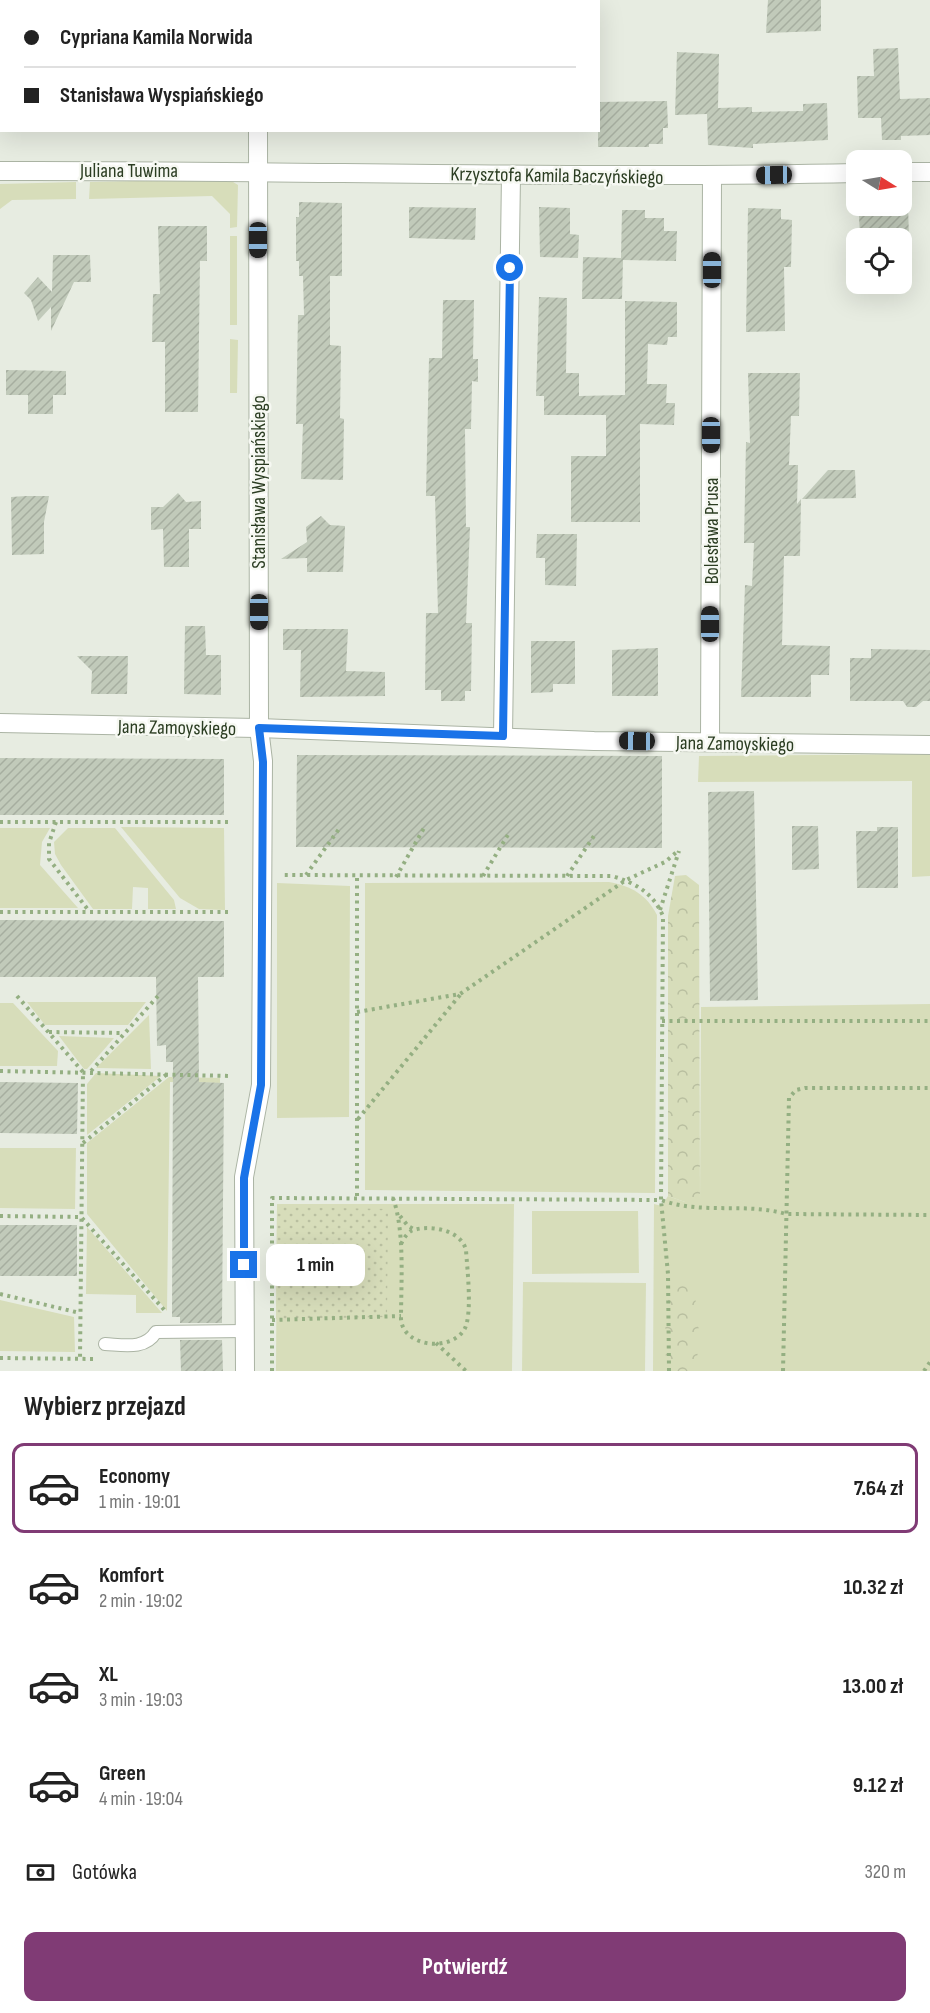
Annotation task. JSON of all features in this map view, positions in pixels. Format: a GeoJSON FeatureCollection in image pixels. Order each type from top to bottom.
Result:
{"type":"FeatureCollection","features":[{"type":"Feature","properties":{"kind":"street","name":"Stanisława Wyspiańskiego"},"geometry":{"type":"LineString","coordinates":[[244,1371],[244,1178],[261,1085],[263,762],[259,728],[258,132]]}},
{"type":"Feature","properties":{"kind":"street","name":"Juliana Tuwima"},"geometry":{"type":"LineString","coordinates":[[0,171],[258,170]]}},
{"type":"Feature","properties":{"kind":"street","name":"Krzysztofa Kamila Baczyńskiego"},"geometry":{"type":"LineString","coordinates":[[258,170],[511,175],[712,176],[846,173]]}},
{"type":"Feature","properties":{"kind":"street"},"geometry":{"type":"LineString","coordinates":[[912,172],[930,172]]}},
{"type":"Feature","properties":{"kind":"street"},"geometry":{"type":"LineString","coordinates":[[503,736],[511,175]]}},
{"type":"Feature","properties":{"kind":"street","name":"Bolesława Prusa"},"geometry":{"type":"LineString","coordinates":[[710,742],[712,176]]}},
{"type":"Feature","properties":{"kind":"street","name":"Jana Zamoyskiego"},"geometry":{"type":"LineString","coordinates":[[0,723],[259,728],[594,741],[930,745]]}},
{"type":"Feature","properties":{"kind":"lane"},"geometry":{"type":"LineString","coordinates":[[105,1344],[140,1345],[151,1341],[156,1332],[245,1331]]}},
{"type":"Feature","properties":{"kind":"path"},"geometry":{"type":"LineString","coordinates":[[0,822],[230,822]]}},
{"type":"Feature","properties":{"kind":"path"},"geometry":{"type":"LineString","coordinates":[[56,822],[49,843],[50,859],[89,912]]}},
{"type":"Feature","properties":{"kind":"path"},"geometry":{"type":"LineString","coordinates":[[396,877],[424,828]]}},
{"type":"Feature","properties":{"kind":"path"},"geometry":{"type":"LineString","coordinates":[[306,876],[339,829]]}},
{"type":"Feature","properties":{"kind":"path"},"geometry":{"type":"LineString","coordinates":[[482,877],[509,832]]}},
{"type":"Feature","properties":{"kind":"path"},"geometry":{"type":"LineString","coordinates":[[566,876],[594,836]]}},
{"type":"Feature","properties":{"kind":"path"},"geometry":{"type":"LineString","coordinates":[[357,1120],[460,994],[626,880],[664,862],[679,850],[660,910]]}},
{"type":"Feature","properties":{"kind":"path"},"geometry":{"type":"LineString","coordinates":[[273,875],[357,878],[612,876],[626,880],[648,893],[663,916],[661,1200],[668,1274],[669,1371]]}},
{"type":"Feature","properties":{"kind":"path"},"geometry":{"type":"LineString","coordinates":[[357,878],[357,1198]]}},
{"type":"Feature","properties":{"kind":"path"},"geometry":{"type":"LineString","coordinates":[[0,912],[230,912]]}},
{"type":"Feature","properties":{"kind":"path"},"geometry":{"type":"LineString","coordinates":[[357,1012],[460,994]]}},
{"type":"Feature","properties":{"kind":"path"},"geometry":{"type":"LineString","coordinates":[[0,1358],[80,1359],[83,1072],[17,996]]}},
{"type":"Feature","properties":{"kind":"path"},"geometry":{"type":"LineString","coordinates":[[90,1072],[158,996]]}},
{"type":"Feature","properties":{"kind":"path"},"geometry":{"type":"LineString","coordinates":[[662,1021],[930,1021]]}},
{"type":"Feature","properties":{"kind":"path"},"geometry":{"type":"LineString","coordinates":[[49,1032],[125,1033]]}},
{"type":"Feature","properties":{"kind":"path"},"geometry":{"type":"LineString","coordinates":[[0,1071],[231,1076]]}},
{"type":"Feature","properties":{"kind":"path"},"geometry":{"type":"LineString","coordinates":[[82,1144],[168,1074]]}},
{"type":"Feature","properties":{"kind":"path"},"geometry":{"type":"LineString","coordinates":[[783,1371],[788,1102],[796,1090],[806,1088],[930,1088]]}},
{"type":"Feature","properties":{"kind":"path"},"geometry":{"type":"LineString","coordinates":[[272,1371],[272,1198],[661,1200],[682,1208],[768,1208],[786,1214],[930,1215]]}},
{"type":"Feature","properties":{"kind":"path"},"geometry":{"type":"LineString","coordinates":[[393,1198],[404,1223],[415,1230]]}},
{"type":"Feature","properties":{"kind":"path"},"geometry":{"type":"LineString","coordinates":[[397,1210],[401,1323],[409,1335],[423,1342],[435,1343],[453,1339],[466,1325],[466,1250],[464,1242],[453,1232],[415,1230],[410,1232],[400,1247]]}},
{"type":"Feature","properties":{"kind":"path"},"geometry":{"type":"LineString","coordinates":[[0,1216],[81,1217],[171,1318]]}},
{"type":"Feature","properties":{"kind":"path"},"geometry":{"type":"LineString","coordinates":[[0,1294],[80,1313]]}},
{"type":"Feature","properties":{"kind":"path"},"geometry":{"type":"LineString","coordinates":[[272,1320],[401,1316]]}},
{"type":"Feature","properties":{"kind":"path"},"geometry":{"type":"LineString","coordinates":[[435,1343],[466,1371]]}},
{"type":"Feature","properties":{"kind":"path"},"geometry":{"type":"LineString","coordinates":[[924,1371],[930,1362]]}},
{"type":"Feature","properties":{"kind":"green space"},"geometry":{"type":"Polygon","coordinates":[[[228,179],[238,185],[237,227],[230,228],[230,214],[212,196],[89,199],[90,182],[228,179]]]}},
{"type":"Feature","properties":{"kind":"green space"},"geometry":{"type":"Polygon","coordinates":[[[76,182],[76,199],[12,200],[0,209],[0,184],[76,182]]]}},
{"type":"Feature","properties":{"kind":"green space"},"geometry":{"type":"Polygon","coordinates":[[[230,236],[237,236],[237,325],[230,325],[230,236]]]}},
{"type":"Feature","properties":{"kind":"green space"},"geometry":{"type":"Polygon","coordinates":[[[230,339],[238,340],[237,393],[230,393],[230,339]]]}},
{"type":"Feature","properties":{"kind":"green space"},"geometry":{"type":"Polygon","coordinates":[[[930,754],[930,876],[912,877],[912,781],[698,782],[699,756],[930,754]]]}},
{"type":"Feature","properties":{"kind":"green space"},"geometry":{"type":"Polygon","coordinates":[[[121,827],[224,828],[225,910],[199,909],[180,898],[121,827]]]}},
{"type":"Feature","properties":{"kind":"green space"},"geometry":{"type":"Polygon","coordinates":[[[0,828],[50,828],[42,842],[40,865],[78,908],[0,908],[0,828]]]}},
{"type":"Feature","properties":{"kind":"green space"},"geometry":{"type":"Polygon","coordinates":[[[68,828],[115,828],[174,900],[176,909],[148,909],[148,888],[133,887],[132,909],[93,909],[55,854],[54,842],[68,828]]]}},
{"type":"Feature","properties":{"kind":"green space"},"geometry":{"type":"Polygon","coordinates":[[[686,875],[699,885],[700,1203],[685,1202],[668,1196],[668,916],[675,876],[686,875]]]}},
{"type":"Feature","properties":{"kind":"green space"},"geometry":{"type":"Polygon","coordinates":[[[609,882],[624,886],[643,896],[657,915],[655,1193],[365,1190],[365,883],[609,882]]]}},
{"type":"Feature","properties":{"kind":"green space"},"geometry":{"type":"Polygon","coordinates":[[[277,883],[350,886],[349,1117],[277,1118],[277,883]]]}},
{"type":"Feature","properties":{"kind":"green space"},"geometry":{"type":"Polygon","coordinates":[[[27,1002],[146,1002],[128,1025],[45,1025],[27,1002]]]}},
{"type":"Feature","properties":{"kind":"green space"},"geometry":{"type":"Polygon","coordinates":[[[0,1003],[13,1003],[58,1051],[57,1066],[0,1066],[0,1003]]]}},
{"type":"Feature","properties":{"kind":"green space"},"geometry":{"type":"Polygon","coordinates":[[[930,1004],[930,1371],[653,1371],[654,1204],[662,1206],[668,1196],[685,1202],[700,1202],[701,1007],[930,1004]]]}},
{"type":"Feature","properties":{"kind":"green space"},"geometry":{"type":"Polygon","coordinates":[[[149,1015],[151,1069],[96,1068],[149,1015]]]}},
{"type":"Feature","properties":{"kind":"green space"},"geometry":{"type":"Polygon","coordinates":[[[59,1036],[114,1038],[87,1069],[84,1069],[59,1036]]]}},
{"type":"Feature","properties":{"kind":"green space"},"geometry":{"type":"Polygon","coordinates":[[[96,1073],[161,1076],[87,1135],[87,1084],[96,1073]]]}},
{"type":"Feature","properties":{"kind":"green space"},"geometry":{"type":"Polygon","coordinates":[[[169,1077],[220,1078],[220,1083],[170,1082],[167,1311],[87,1214],[87,1143],[169,1077]]]}},
{"type":"Feature","properties":{"kind":"green space"},"geometry":{"type":"Polygon","coordinates":[[[0,1148],[76,1148],[75,1209],[0,1208],[0,1148]]]}},
{"type":"Feature","properties":{"kind":"green space"},"geometry":{"type":"Polygon","coordinates":[[[277,1204],[514,1204],[512,1371],[276,1371],[277,1204]]]}},
{"type":"Feature","properties":{"kind":"green space"},"geometry":{"type":"Polygon","coordinates":[[[277,1207],[388,1209],[387,1317],[276,1319],[277,1207]]]}},
{"type":"Feature","properties":{"kind":"green space"},"geometry":{"type":"Polygon","coordinates":[[[532,1211],[638,1211],[639,1273],[532,1274],[532,1211]]]}},
{"type":"Feature","properties":{"kind":"green space"},"geometry":{"type":"Polygon","coordinates":[[[87,1227],[162,1313],[136,1313],[136,1295],[86,1294],[87,1227]]]}},
{"type":"Feature","properties":{"kind":"green space"},"geometry":{"type":"Polygon","coordinates":[[[685,1280],[691,1289],[698,1311],[697,1371],[666,1371],[665,1309],[673,1287],[685,1280]]]}},
{"type":"Feature","properties":{"kind":"green space"},"geometry":{"type":"Polygon","coordinates":[[[523,1282],[646,1283],[645,1371],[522,1371],[523,1282]]]}},
{"type":"Feature","properties":{"kind":"green space"},"geometry":{"type":"Polygon","coordinates":[[[0,1300],[74,1317],[75,1352],[0,1351],[0,1300]]]}},
{"type":"Feature","properties":{"kind":"building"},"geometry":{"type":"Polygon","coordinates":[[[768,0],[821,0],[821,31],[766,33],[768,0]]]}},
{"type":"Feature","properties":{"kind":"building"},"geometry":{"type":"Polygon","coordinates":[[[898,48],[900,99],[930,98],[930,135],[901,136],[901,140],[882,140],[881,118],[858,118],[857,76],[874,76],[873,49],[898,48]]]}},
{"type":"Feature","properties":{"kind":"building"},"geometry":{"type":"Polygon","coordinates":[[[677,52],[719,54],[718,108],[752,107],[752,112],[803,111],[803,104],[827,103],[828,140],[753,144],[753,148],[708,145],[707,114],[675,115],[677,52]]]}},
{"type":"Feature","properties":{"kind":"building"},"geometry":{"type":"Polygon","coordinates":[[[667,101],[668,128],[663,128],[663,144],[649,144],[649,147],[598,147],[600,102],[667,101]]]}},
{"type":"Feature","properties":{"kind":"building"},"geometry":{"type":"Polygon","coordinates":[[[299,202],[342,203],[342,276],[330,276],[330,345],[341,346],[340,418],[344,419],[343,480],[301,479],[303,424],[296,424],[298,315],[304,315],[303,276],[299,276],[299,261],[296,261],[296,217],[299,217],[299,202]]]}},
{"type":"Feature","properties":{"kind":"building"},"geometry":{"type":"Polygon","coordinates":[[[409,207],[476,208],[475,240],[409,238],[409,207]]]}},
{"type":"Feature","properties":{"kind":"building"},"geometry":{"type":"Polygon","coordinates":[[[539,207],[570,208],[570,234],[579,235],[578,258],[540,257],[539,207]]]}},
{"type":"Feature","properties":{"kind":"building"},"geometry":{"type":"Polygon","coordinates":[[[748,208],[781,209],[781,219],[792,220],[791,267],[784,267],[785,331],[746,332],[748,208]]]}},
{"type":"Feature","properties":{"kind":"building"},"geometry":{"type":"Polygon","coordinates":[[[622,210],[645,210],[645,218],[664,218],[664,231],[677,231],[676,261],[623,260],[622,299],[582,299],[583,257],[621,258],[622,210]]]}},
{"type":"Feature","properties":{"kind":"building"},"geometry":{"type":"Polygon","coordinates":[[[859,216],[908,216],[909,228],[860,228],[859,216]]]}},
{"type":"Feature","properties":{"kind":"building"},"geometry":{"type":"Polygon","coordinates":[[[158,226],[207,226],[207,261],[200,261],[198,412],[165,412],[165,342],[152,342],[153,294],[160,294],[158,226]]]}},
{"type":"Feature","properties":{"kind":"building"},"geometry":{"type":"Polygon","coordinates":[[[53,255],[90,255],[91,282],[74,282],[51,331],[51,307],[38,321],[31,300],[24,293],[38,277],[52,292],[53,255]]]}},
{"type":"Feature","properties":{"kind":"building"},"geometry":{"type":"Polygon","coordinates":[[[539,297],[567,298],[566,373],[579,373],[579,396],[625,395],[625,301],[677,302],[677,337],[668,337],[667,345],[648,344],[647,384],[667,384],[666,403],[675,403],[674,425],[640,424],[640,522],[571,522],[571,456],[606,456],[606,415],[544,415],[544,396],[536,396],[539,297]]]}},
{"type":"Feature","properties":{"kind":"building"},"geometry":{"type":"Polygon","coordinates":[[[443,300],[474,300],[473,359],[478,359],[478,382],[472,381],[471,429],[465,429],[466,527],[470,527],[466,623],[472,623],[471,691],[465,691],[465,701],[441,701],[441,690],[425,690],[426,613],[438,613],[435,496],[426,496],[429,358],[442,358],[443,300]]]}},
{"type":"Feature","properties":{"kind":"building"},"geometry":{"type":"Polygon","coordinates":[[[6,370],[66,371],[66,395],[53,395],[53,414],[28,414],[28,395],[6,395],[6,370]]]}},
{"type":"Feature","properties":{"kind":"building"},"geometry":{"type":"Polygon","coordinates":[[[748,373],[800,373],[799,416],[791,416],[789,465],[798,465],[797,504],[801,499],[800,556],[784,556],[782,645],[830,646],[829,675],[811,675],[811,697],[741,697],[745,585],[752,586],[754,543],[744,543],[746,442],[750,443],[748,373]]]}},
{"type":"Feature","properties":{"kind":"building"},"geometry":{"type":"Polygon","coordinates":[[[828,470],[855,470],[856,498],[802,499],[828,470]]]}},
{"type":"Feature","properties":{"kind":"building"},"geometry":{"type":"Polygon","coordinates":[[[178,493],[186,502],[201,501],[201,529],[189,529],[189,567],[164,567],[163,529],[151,530],[151,507],[163,507],[178,493]]]}},
{"type":"Feature","properties":{"kind":"building"},"geometry":{"type":"Polygon","coordinates":[[[49,496],[44,522],[44,554],[12,555],[11,497],[49,496]]]}},
{"type":"Feature","properties":{"kind":"building"},"geometry":{"type":"Polygon","coordinates":[[[321,516],[330,525],[345,526],[343,572],[307,572],[307,558],[281,559],[307,542],[306,527],[321,516]]]}},
{"type":"Feature","properties":{"kind":"building"},"geometry":{"type":"Polygon","coordinates":[[[537,534],[577,534],[576,586],[545,585],[545,558],[536,558],[537,534]]]}},
{"type":"Feature","properties":{"kind":"building"},"geometry":{"type":"Polygon","coordinates":[[[185,626],[205,626],[206,655],[221,655],[221,695],[184,694],[185,626]]]}},
{"type":"Feature","properties":{"kind":"building"},"geometry":{"type":"Polygon","coordinates":[[[283,629],[348,629],[346,671],[385,672],[385,696],[300,697],[301,650],[283,650],[283,629]]]}},
{"type":"Feature","properties":{"kind":"building"},"geometry":{"type":"Polygon","coordinates":[[[531,641],[575,641],[575,684],[553,684],[553,692],[531,693],[531,641]]]}},
{"type":"Feature","properties":{"kind":"building"},"geometry":{"type":"Polygon","coordinates":[[[658,648],[658,696],[612,696],[612,650],[658,648]]]}},
{"type":"Feature","properties":{"kind":"building"},"geometry":{"type":"Polygon","coordinates":[[[871,649],[930,650],[930,701],[923,701],[916,707],[907,707],[903,701],[850,701],[850,658],[871,658],[871,649]]]}},
{"type":"Feature","properties":{"kind":"building"},"geometry":{"type":"Polygon","coordinates":[[[77,656],[128,656],[127,694],[91,694],[92,671],[77,656]]]}},
{"type":"Feature","properties":{"kind":"building"},"geometry":{"type":"Polygon","coordinates":[[[297,755],[662,756],[662,848],[296,847],[297,755]]]}},
{"type":"Feature","properties":{"kind":"building"},"geometry":{"type":"Polygon","coordinates":[[[0,758],[224,759],[224,815],[0,815],[0,758]]]}},
{"type":"Feature","properties":{"kind":"building"},"geometry":{"type":"Polygon","coordinates":[[[754,791],[758,1000],[710,1001],[708,792],[754,791]]]}},
{"type":"Feature","properties":{"kind":"building"},"geometry":{"type":"Polygon","coordinates":[[[792,826],[818,826],[819,869],[792,870],[792,826]]]}},
{"type":"Feature","properties":{"kind":"building"},"geometry":{"type":"Polygon","coordinates":[[[877,827],[898,827],[898,888],[857,888],[856,831],[877,831],[877,827]]]}},
{"type":"Feature","properties":{"kind":"building"},"geometry":{"type":"Polygon","coordinates":[[[0,920],[224,921],[224,977],[198,977],[199,1082],[224,1083],[222,1323],[180,1323],[180,1317],[172,1317],[173,1062],[166,1062],[166,1045],[157,1046],[156,977],[0,977],[0,920]]]}},
{"type":"Feature","properties":{"kind":"building"},"geometry":{"type":"Polygon","coordinates":[[[0,1082],[78,1083],[77,1134],[0,1133],[0,1082]]]}},
{"type":"Feature","properties":{"kind":"building"},"geometry":{"type":"Polygon","coordinates":[[[0,1225],[77,1225],[77,1276],[0,1276],[0,1225]]]}},
{"type":"Feature","properties":{"kind":"building"},"geometry":{"type":"Polygon","coordinates":[[[180,1340],[222,1340],[223,1371],[181,1371],[180,1340]]]}},
{"type":"Feature","properties":{"kind":"route"},"geometry":{"type":"LineString","coordinates":[[244,1265],[244,1178],[261,1085],[263,762],[259,728],[503,736],[510,268]]}}]}
